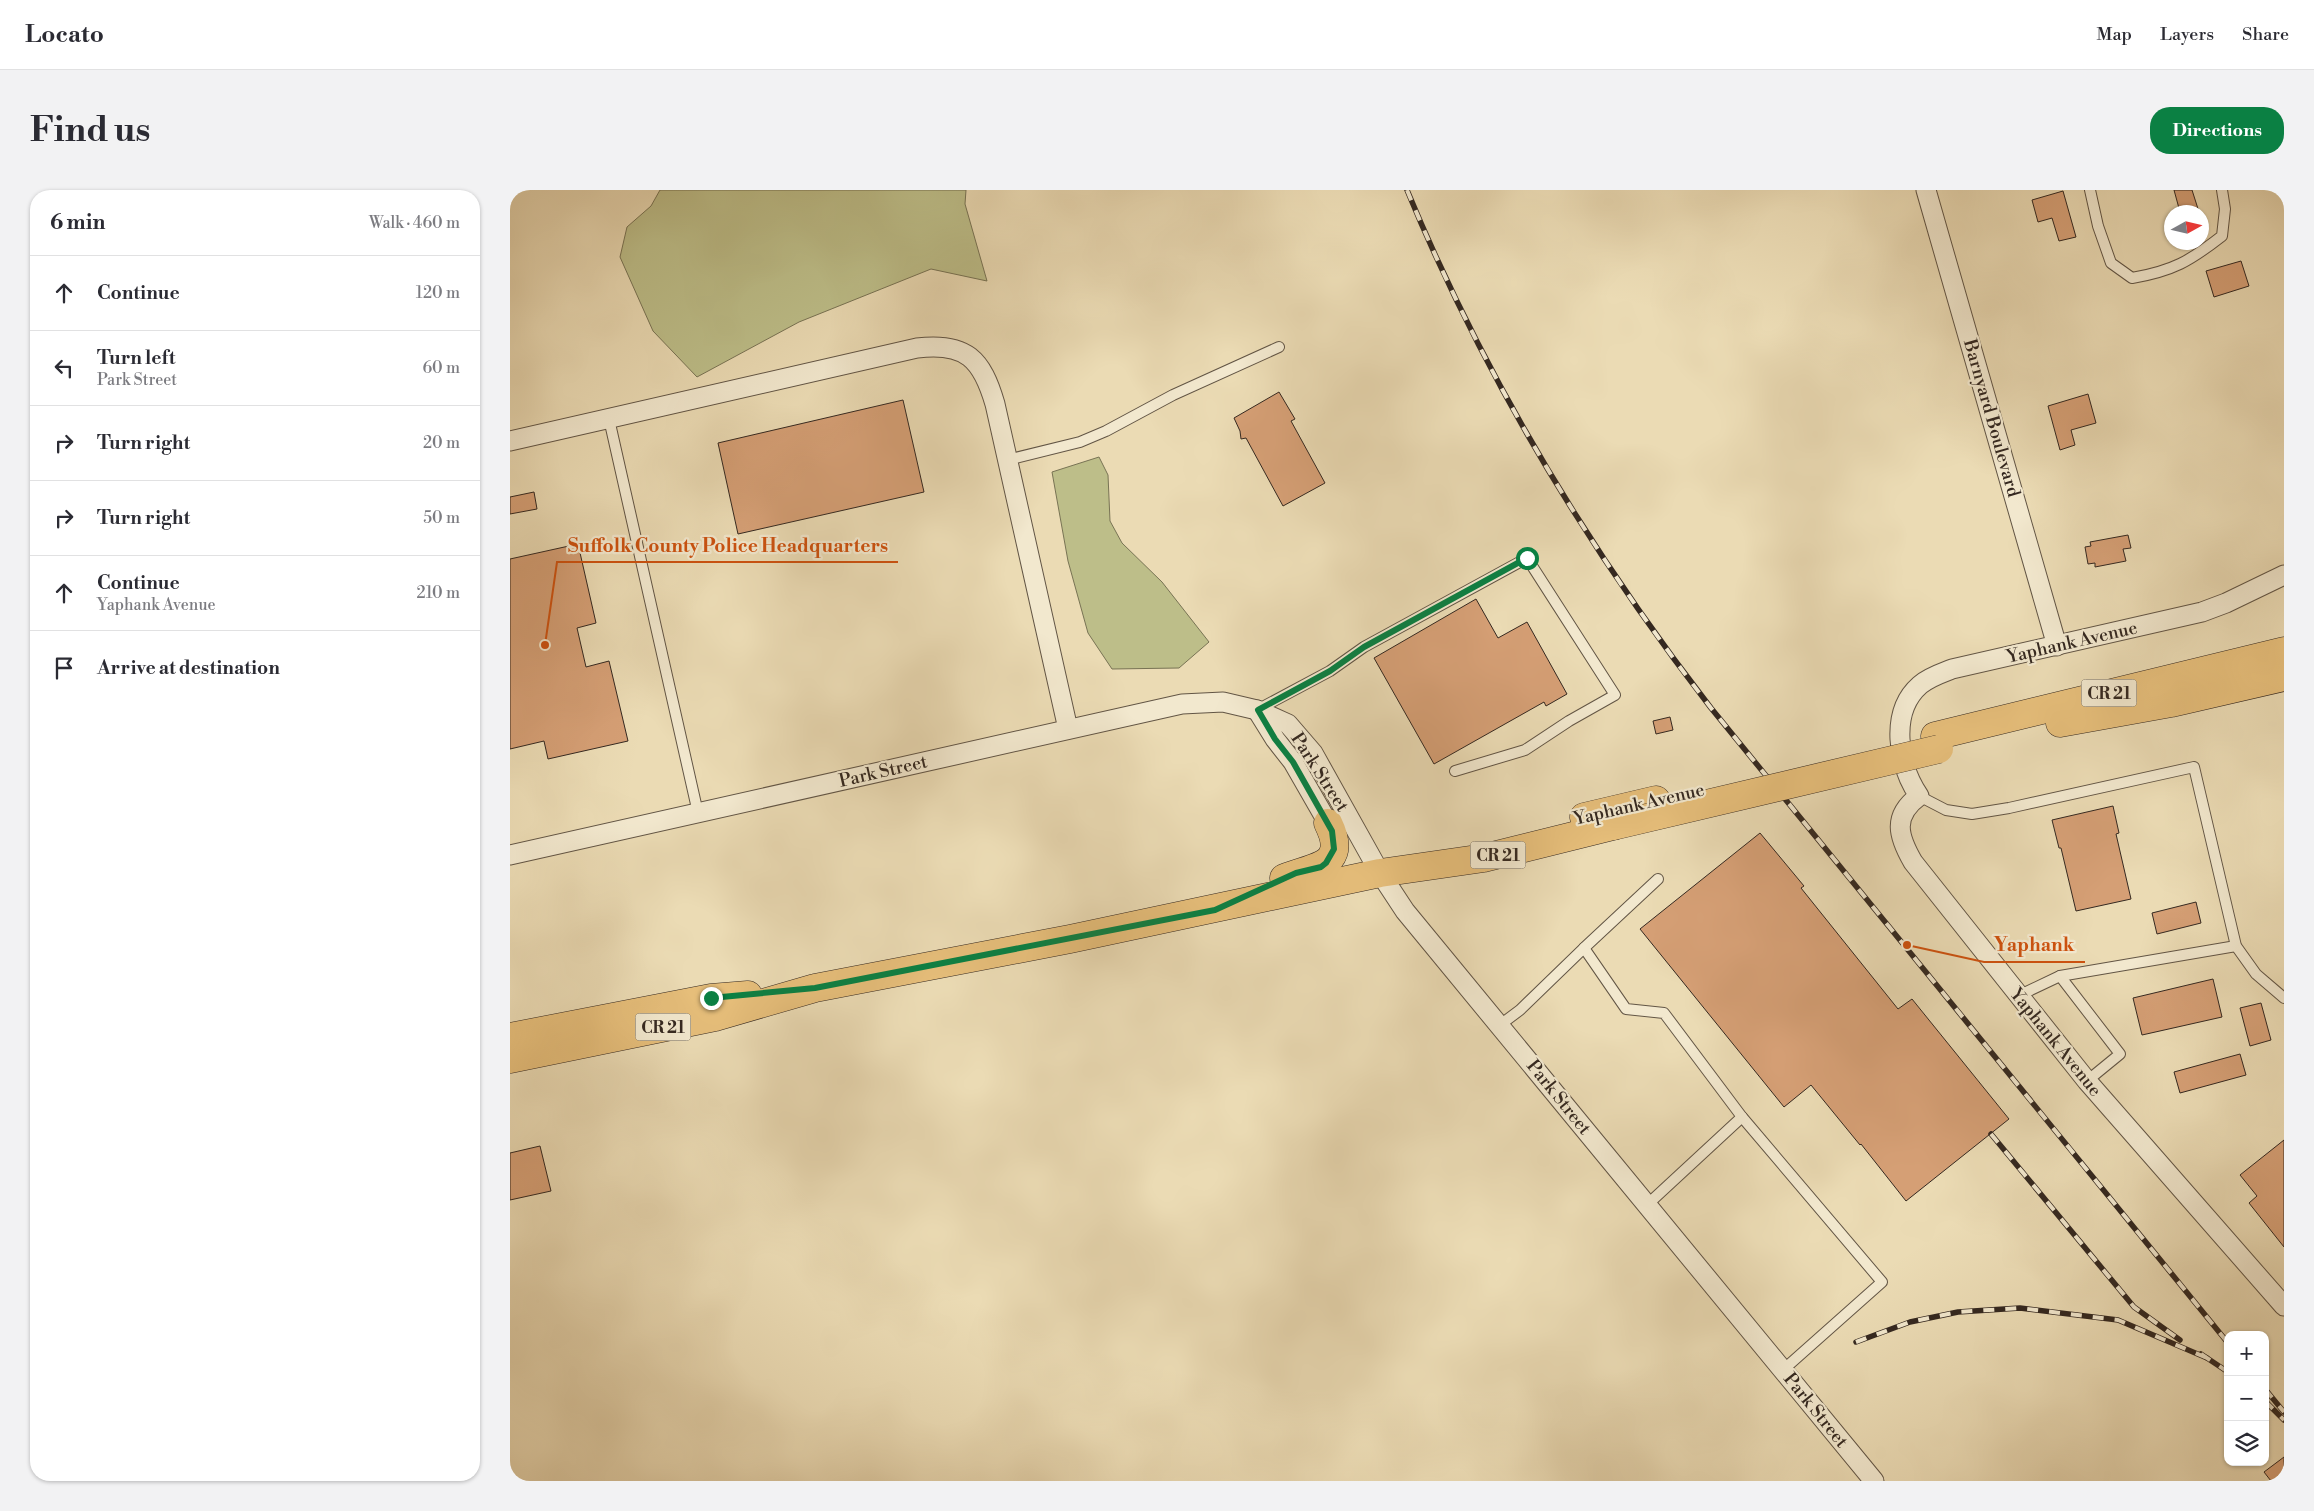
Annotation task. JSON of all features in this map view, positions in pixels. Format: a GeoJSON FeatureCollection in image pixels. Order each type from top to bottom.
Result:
{"type":"FeatureCollection","features":[{"type":"Feature","properties":{"kind":"main road","name":"Yaphank Avenue"},"geometry":{"type":"LineString","coordinates":[[510,1059],[715,1017],[815,988],[1215,910],[1380,873],[1484,858],[1611,819],[1937,743],[2284,651]]}},
{"type":"Feature","properties":{"kind":"main road","name":"Yaphank Avenue"},"geometry":{"type":"LineString","coordinates":[[1937,743],[2171,703],[2284,677]]}},
{"type":"Feature","properties":{"kind":"main road"},"geometry":{"type":"LineString","coordinates":[[1215,910],[1296,873],[1321,867],[1326,863],[1334,849],[1332,831],[1328,823]]}},
{"type":"Feature","properties":{"kind":"main road","name":"Yaphank Avenue"},"geometry":{"type":"LineString","coordinates":[[510,1036],[711,998],[815,988]]}},
{"type":"Feature","properties":{"kind":"street","name":"Barnyard Boulevard"},"geometry":{"type":"LineString","coordinates":[[1926,190],[2057,646]]}},
{"type":"Feature","properties":{"kind":"street"},"geometry":{"type":"LineString","coordinates":[[510,441],[916,348],[942,346],[964,352],[980,366],[990,389],[1008,460],[1068,729]]}},
{"type":"Feature","properties":{"kind":"street","name":"Yaphank Avenue"},"geometry":{"type":"LineString","coordinates":[[2284,575],[2226,603],[2202,612],[1952,669],[1921,684],[1911,695],[1903,709],[1900,736],[1908,777],[1920,796],[1903,810],[1900,820],[1902,837],[1908,852],[2018,996],[2086,1081],[2284,1306]]}},
{"type":"Feature","properties":{"kind":"street","name":"Park Street"},"geometry":{"type":"LineString","coordinates":[[510,855],[1068,729],[1196,702],[1223,702],[1258,710],[1288,724],[1302,737],[1324,771],[1380,873],[1405,910],[1874,1481]]}},
{"type":"Feature","properties":{"kind":"street","name":"Park Street"},"geometry":{"type":"LineString","coordinates":[[1258,710],[1275,739],[1293,762],[1328,823]]}},
{"type":"Feature","properties":{"kind":"lane"},"geometry":{"type":"LineString","coordinates":[[2090,190],[2098,226],[2111,263],[2132,278],[2162,273],[2197,256],[2222,236],[2225,208],[2222,190]]}},
{"type":"Feature","properties":{"kind":"lane"},"geometry":{"type":"LineString","coordinates":[[1008,460],[1080,442],[1106,432],[1173,395],[1279,347]]}},
{"type":"Feature","properties":{"kind":"lane"},"geometry":{"type":"LineString","coordinates":[[609,419],[698,813]]}},
{"type":"Feature","properties":{"kind":"lane"},"geometry":{"type":"LineString","coordinates":[[1258,710],[1330,671],[1364,647],[1527,558],[1615,695],[1569,721],[1526,750],[1456,771]]}},
{"type":"Feature","properties":{"kind":"lane"},"geometry":{"type":"LineString","coordinates":[[1920,796],[1946,810],[1959,813],[1980,813],[2194,767],[2236,946],[2256,974],[2284,998]]}},
{"type":"Feature","properties":{"kind":"lane"},"geometry":{"type":"LineString","coordinates":[[1500,1025],[1520,1010],[1658,879]]}},
{"type":"Feature","properties":{"kind":"lane"},"geometry":{"type":"LineString","coordinates":[[2018,996],[2060,976],[2236,946]]}},
{"type":"Feature","properties":{"kind":"lane"},"geometry":{"type":"LineString","coordinates":[[1584,948],[1626,1009],[1664,1013],[1742,1117],[1882,1282],[1783,1370]]}},
{"type":"Feature","properties":{"kind":"lane"},"geometry":{"type":"LineString","coordinates":[[2060,976],[2120,1054],[2086,1081]]}},
{"type":"Feature","properties":{"kind":"lane"},"geometry":{"type":"LineString","coordinates":[[1648,1204],[1742,1117]]}},
{"type":"Feature","properties":{"kind":"green space"},"geometry":{"type":"Polygon","coordinates":[[[660,190],[966,190],[965,204],[987,281],[931,269],[799,322],[697,377],[653,331],[620,257],[627,227],[651,206],[660,190]]]}},
{"type":"Feature","properties":{"kind":"green space"},"geometry":{"type":"Polygon","coordinates":[[[1099,457],[1108,475],[1110,521],[1122,543],[1162,582],[1209,642],[1179,668],[1112,669],[1088,633],[1068,561],[1052,472],[1099,457]]]}},
{"type":"Feature","properties":{"kind":"building"},"geometry":{"type":"Polygon","coordinates":[[[2174,190],[2192,190],[2197,205],[2178,205],[2174,190]]]}},
{"type":"Feature","properties":{"kind":"building"},"geometry":{"type":"Polygon","coordinates":[[[2063,191],[2076,237],[2059,241],[2052,218],[2038,222],[2032,200],[2063,191]]]}},
{"type":"Feature","properties":{"kind":"building"},"geometry":{"type":"Polygon","coordinates":[[[2241,261],[2249,286],[2214,297],[2206,271],[2241,261]]]}},
{"type":"Feature","properties":{"kind":"building"},"geometry":{"type":"Polygon","coordinates":[[[1279,392],[1295,419],[1291,421],[1325,483],[1283,506],[1246,438],[1241,439],[1240,431],[1234,418],[1279,392]]]}},
{"type":"Feature","properties":{"kind":"building"},"geometry":{"type":"Polygon","coordinates":[[[2088,394],[2096,423],[2071,430],[2075,445],[2060,450],[2048,406],[2088,394]]]}},
{"type":"Feature","properties":{"kind":"building"},"geometry":{"type":"Polygon","coordinates":[[[903,400],[924,492],[738,534],[718,443],[903,400]]]}},
{"type":"Feature","properties":{"kind":"building"},"geometry":{"type":"Polygon","coordinates":[[[534,492],[537,509],[510,514],[510,497],[534,492]]]}},
{"type":"Feature","properties":{"kind":"building"},"geometry":{"type":"Polygon","coordinates":[[[2128,535],[2131,548],[2123,549],[2126,561],[2095,567],[2095,563],[2088,564],[2085,547],[2091,546],[2090,542],[2128,535]]]}},
{"type":"Feature","properties":{"kind":"building"},"geometry":{"type":"Polygon","coordinates":[[[578,544],[596,623],[577,628],[586,667],[609,661],[628,741],[548,759],[544,741],[510,749],[510,559],[578,544]]]}},
{"type":"Feature","properties":{"kind":"building"},"geometry":{"type":"Polygon","coordinates":[[[1476,599],[1498,638],[1527,622],[1567,694],[1546,706],[1544,702],[1434,764],[1374,658],[1476,599]]]}},
{"type":"Feature","properties":{"kind":"building"},"geometry":{"type":"Polygon","coordinates":[[[1670,717],[1673,730],[1656,734],[1653,721],[1670,717]]]}},
{"type":"Feature","properties":{"kind":"building"},"geometry":{"type":"Polygon","coordinates":[[[2113,806],[2119,833],[2116,834],[2131,899],[2076,911],[2061,848],[2059,848],[2052,820],[2113,806]]]}},
{"type":"Feature","properties":{"kind":"building"},"geometry":{"type":"Polygon","coordinates":[[[1760,833],[1804,886],[1801,888],[1898,1009],[1912,999],[2009,1119],[1906,1201],[1811,1085],[1784,1107],[1640,929],[1760,833]]]}},
{"type":"Feature","properties":{"kind":"building"},"geometry":{"type":"Polygon","coordinates":[[[2196,902],[2201,923],[2157,934],[2152,913],[2196,902]]]}},
{"type":"Feature","properties":{"kind":"building"},"geometry":{"type":"Polygon","coordinates":[[[2213,979],[2222,1017],[2142,1035],[2133,998],[2213,979]]]}},
{"type":"Feature","properties":{"kind":"building"},"geometry":{"type":"Polygon","coordinates":[[[2261,1003],[2271,1040],[2250,1046],[2240,1008],[2261,1003]]]}},
{"type":"Feature","properties":{"kind":"building"},"geometry":{"type":"Polygon","coordinates":[[[2240,1054],[2246,1075],[2180,1093],[2174,1072],[2240,1054]]]}},
{"type":"Feature","properties":{"kind":"building"},"geometry":{"type":"Polygon","coordinates":[[[2284,1140],[2284,1247],[2249,1203],[2257,1196],[2240,1175],[2284,1140]]]}},
{"type":"Feature","properties":{"kind":"building"},"geometry":{"type":"Polygon","coordinates":[[[540,1146],[551,1191],[510,1200],[510,1153],[540,1146]]]}},
{"type":"Feature","properties":{"kind":"building"},"geometry":{"type":"Polygon","coordinates":[[[2284,1457],[2284,1481],[2271,1481],[2264,1472],[2284,1457]]]}},
{"type":"Feature","properties":{"kind":"railway"},"geometry":{"type":"LineString","coordinates":[[1407,190],[1437,259],[1505,394],[1581,523],[1622,586],[1666,648],[1711,708],[2224,1338]]}},
{"type":"Feature","properties":{"kind":"railway"},"geometry":{"type":"LineString","coordinates":[[1991,1134],[2134,1307],[2180,1340]]}},
{"type":"Feature","properties":{"kind":"railway"},"geometry":{"type":"LineString","coordinates":[[1856,1342],[1910,1322],[1958,1312],[2020,1308],[2118,1320],[2207,1358]]}},
{"type":"Feature","properties":{"kind":"railway"},"geometry":{"type":"LineString","coordinates":[[2201,1354],[2224,1369]]}},
{"type":"Feature","properties":{"kind":"railway"},"geometry":{"type":"LineString","coordinates":[[2269,1394],[2284,1412]]}},
{"type":"Feature","properties":{"kind":"railway"},"geometry":{"type":"LineString","coordinates":[[2269,1405],[2284,1420]]}},
{"type":"Feature","properties":{"kind":"place","name":"Suffolk County Police Headquarters"},"geometry":{"type":"Point","coordinates":[545,645]}},
{"type":"Feature","properties":{"kind":"place","name":"Yaphank"},"geometry":{"type":"Point","coordinates":[1907,945]}},
{"type":"Feature","properties":{"kind":"route"},"geometry":{"type":"LineString","coordinates":[[711,998],[815,988],[1215,910],[1296,873],[1321,867],[1331,857],[1334,849],[1332,831],[1293,762],[1275,739],[1258,710],[1330,671],[1364,647],[1527,558]]}}]}
